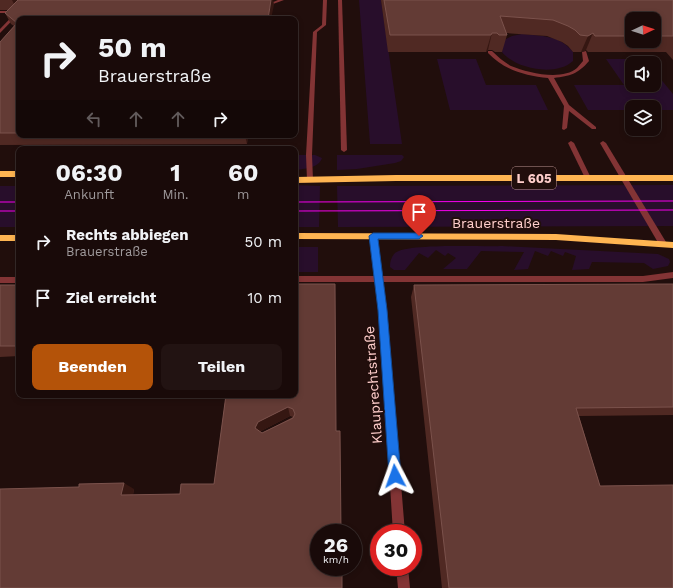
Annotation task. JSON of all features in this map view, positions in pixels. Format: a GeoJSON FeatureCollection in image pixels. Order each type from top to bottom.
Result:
{"type":"FeatureCollection","features":[{"type":"Feature","properties":{"kind":"main road"},"geometry":{"type":"LineString","coordinates":[[0,174],[16,174]]}},
{"type":"Feature","properties":{"kind":"main road","name":"L 605"},"geometry":{"type":"LineString","coordinates":[[298,180],[673,178]]}},
{"type":"Feature","properties":{"kind":"main road","name":"Brauerstraße"},"geometry":{"type":"LineString","coordinates":[[298,236],[556,237],[673,245]]}},
{"type":"Feature","properties":{"kind":"main road"},"geometry":{"type":"LineString","coordinates":[[0,238],[16,238]]}},
{"type":"Feature","properties":{"kind":"street"},"geometry":{"type":"LineString","coordinates":[[0,32],[30,0]]}},
{"type":"Feature","properties":{"kind":"street"},"geometry":{"type":"LineString","coordinates":[[273,3],[282,0]]}},
{"type":"Feature","properties":{"kind":"street"},"geometry":{"type":"LineString","coordinates":[[310,180],[309,155],[315,32],[324,24],[325,0]]}},
{"type":"Feature","properties":{"kind":"street"},"geometry":{"type":"LineString","coordinates":[[340,0],[344,150]]}},
{"type":"Feature","properties":{"kind":"street"},"geometry":{"type":"LineString","coordinates":[[0,12],[18,12]]}},
{"type":"Feature","properties":{"kind":"street"},"geometry":{"type":"LineString","coordinates":[[490,52],[499,62],[515,70],[536,75],[550,76],[567,74],[580,69],[586,61],[584,52]]}},
{"type":"Feature","properties":{"kind":"street"},"geometry":{"type":"LineString","coordinates":[[550,76],[567,106],[594,128]]}},
{"type":"Feature","properties":{"kind":"street"},"geometry":{"type":"LineString","coordinates":[[564,128],[567,106]]}},
{"type":"Feature","properties":{"kind":"street"},"geometry":{"type":"LineString","coordinates":[[571,143],[588,178]]}},
{"type":"Feature","properties":{"kind":"street"},"geometry":{"type":"LineString","coordinates":[[603,143],[663,244]]}},
{"type":"Feature","properties":{"kind":"street","name":"Klauprechtstraße"},"geometry":{"type":"LineString","coordinates":[[373,236],[383,310],[398,524]]}},
{"type":"Feature","properties":{"kind":"street"},"geometry":{"type":"LineString","coordinates":[[298,279],[643,279],[673,275]]}},
{"type":"Feature","properties":{"kind":"street"},"geometry":{"type":"LineString","coordinates":[[0,280],[16,280]]}},
{"type":"Feature","properties":{"kind":"street"},"geometry":{"type":"LineString","coordinates":[[403,576],[404,588]]}},
{"type":"Feature","properties":{"kind":"shaded area"},"geometry":{"type":"Polygon","coordinates":[[[359,0],[381,0],[402,144],[370,144],[359,0]]]}},
{"type":"Feature","properties":{"kind":"shaded area"},"geometry":{"type":"Polygon","coordinates":[[[522,34],[550,37],[562,42],[573,52],[573,61],[566,66],[557,69],[546,70],[526,67],[516,63],[502,52],[504,40],[512,36],[522,34]]]}},
{"type":"Feature","properties":{"kind":"shaded area"},"geometry":{"type":"Polygon","coordinates":[[[437,59],[476,59],[486,85],[536,85],[548,110],[450,110],[437,59]]]}},
{"type":"Feature","properties":{"kind":"shaded area"},"geometry":{"type":"Polygon","coordinates":[[[606,59],[625,59],[625,92],[661,92],[661,79],[673,94],[673,110],[661,110],[661,100],[625,100],[625,110],[588,110],[574,85],[624,85],[606,59]]]}},
{"type":"Feature","properties":{"kind":"shaded area"},"geometry":{"type":"Polygon","coordinates":[[[298,155],[315,155],[322,158],[315,166],[298,170],[298,155]]]}},
{"type":"Feature","properties":{"kind":"shaded area"},"geometry":{"type":"Polygon","coordinates":[[[337,155],[402,155],[404,157],[401,161],[395,163],[357,169],[337,170],[337,155]]]}},
{"type":"Feature","properties":{"kind":"shaded area"},"geometry":{"type":"Polygon","coordinates":[[[298,185],[320,186],[319,227],[298,227],[298,185]]]}},
{"type":"Feature","properties":{"kind":"shaded area"},"geometry":{"type":"Polygon","coordinates":[[[673,185],[673,226],[338,227],[337,186],[673,185]]]}},
{"type":"Feature","properties":{"kind":"shaded area"},"geometry":{"type":"Polygon","coordinates":[[[0,186],[16,186],[16,227],[0,227],[0,186]]]}},
{"type":"Feature","properties":{"kind":"shaded area"},"geometry":{"type":"Polygon","coordinates":[[[446,246],[502,246],[658,254],[669,259],[670,262],[668,266],[653,269],[644,263],[592,262],[589,269],[572,270],[576,256],[565,252],[563,256],[551,251],[548,256],[535,251],[528,269],[514,270],[524,252],[481,251],[467,269],[443,269],[456,258],[448,253],[445,256],[436,250],[428,258],[419,253],[405,270],[394,270],[390,267],[391,260],[395,253],[402,250],[446,246]]]}},
{"type":"Feature","properties":{"kind":"shaded area"},"geometry":{"type":"Polygon","coordinates":[[[298,247],[318,247],[318,272],[298,272],[298,247]]]}},
{"type":"Feature","properties":{"kind":"building"},"geometry":{"type":"Polygon","coordinates":[[[18,0],[271,0],[268,16],[16,16],[16,22],[5,13],[18,0]]]}},
{"type":"Feature","properties":{"kind":"building"},"geometry":{"type":"Polygon","coordinates":[[[384,0],[673,0],[673,36],[661,36],[661,12],[625,12],[625,36],[595,36],[593,33],[588,36],[580,35],[568,26],[553,20],[500,16],[507,35],[492,33],[491,35],[390,35],[384,0]]]}},
{"type":"Feature","properties":{"kind":"building"},"geometry":{"type":"Polygon","coordinates":[[[16,24],[16,133],[0,133],[0,42],[16,24]]]}},
{"type":"Feature","properties":{"kind":"building"},"geometry":{"type":"Polygon","coordinates":[[[298,284],[335,284],[336,431],[340,431],[341,524],[310,524],[310,576],[342,576],[342,588],[0,588],[0,489],[79,487],[79,484],[124,483],[121,495],[180,494],[181,484],[214,484],[226,398],[298,398],[298,284]],[[288,407],[258,422],[255,428],[262,433],[293,418],[295,414],[293,409],[288,407]]]}},
{"type":"Feature","properties":{"kind":"building"},"geometry":{"type":"Polygon","coordinates":[[[673,284],[673,407],[576,408],[600,486],[673,485],[673,588],[449,588],[414,285],[673,284]]]}},
{"type":"Feature","properties":{"kind":"building"},"geometry":{"type":"Polygon","coordinates":[[[0,285],[16,285],[16,346],[0,346],[0,285]]]}},
{"type":"Feature","properties":{"kind":"tram line"},"geometry":{"type":"LineString","coordinates":[[298,202],[673,201]]}},
{"type":"Feature","properties":{"kind":"tram line"},"geometry":{"type":"LineString","coordinates":[[0,202],[16,202]]}},
{"type":"Feature","properties":{"kind":"tram line"},"geometry":{"type":"LineString","coordinates":[[298,211],[673,210]]}},
{"type":"Feature","properties":{"kind":"tram line"},"geometry":{"type":"LineString","coordinates":[[0,211],[16,211]]}},
{"type":"Feature","properties":{"kind":"route"},"geometry":{"type":"LineString","coordinates":[[395,476],[383,310],[373,236],[419,236]]}}]}
